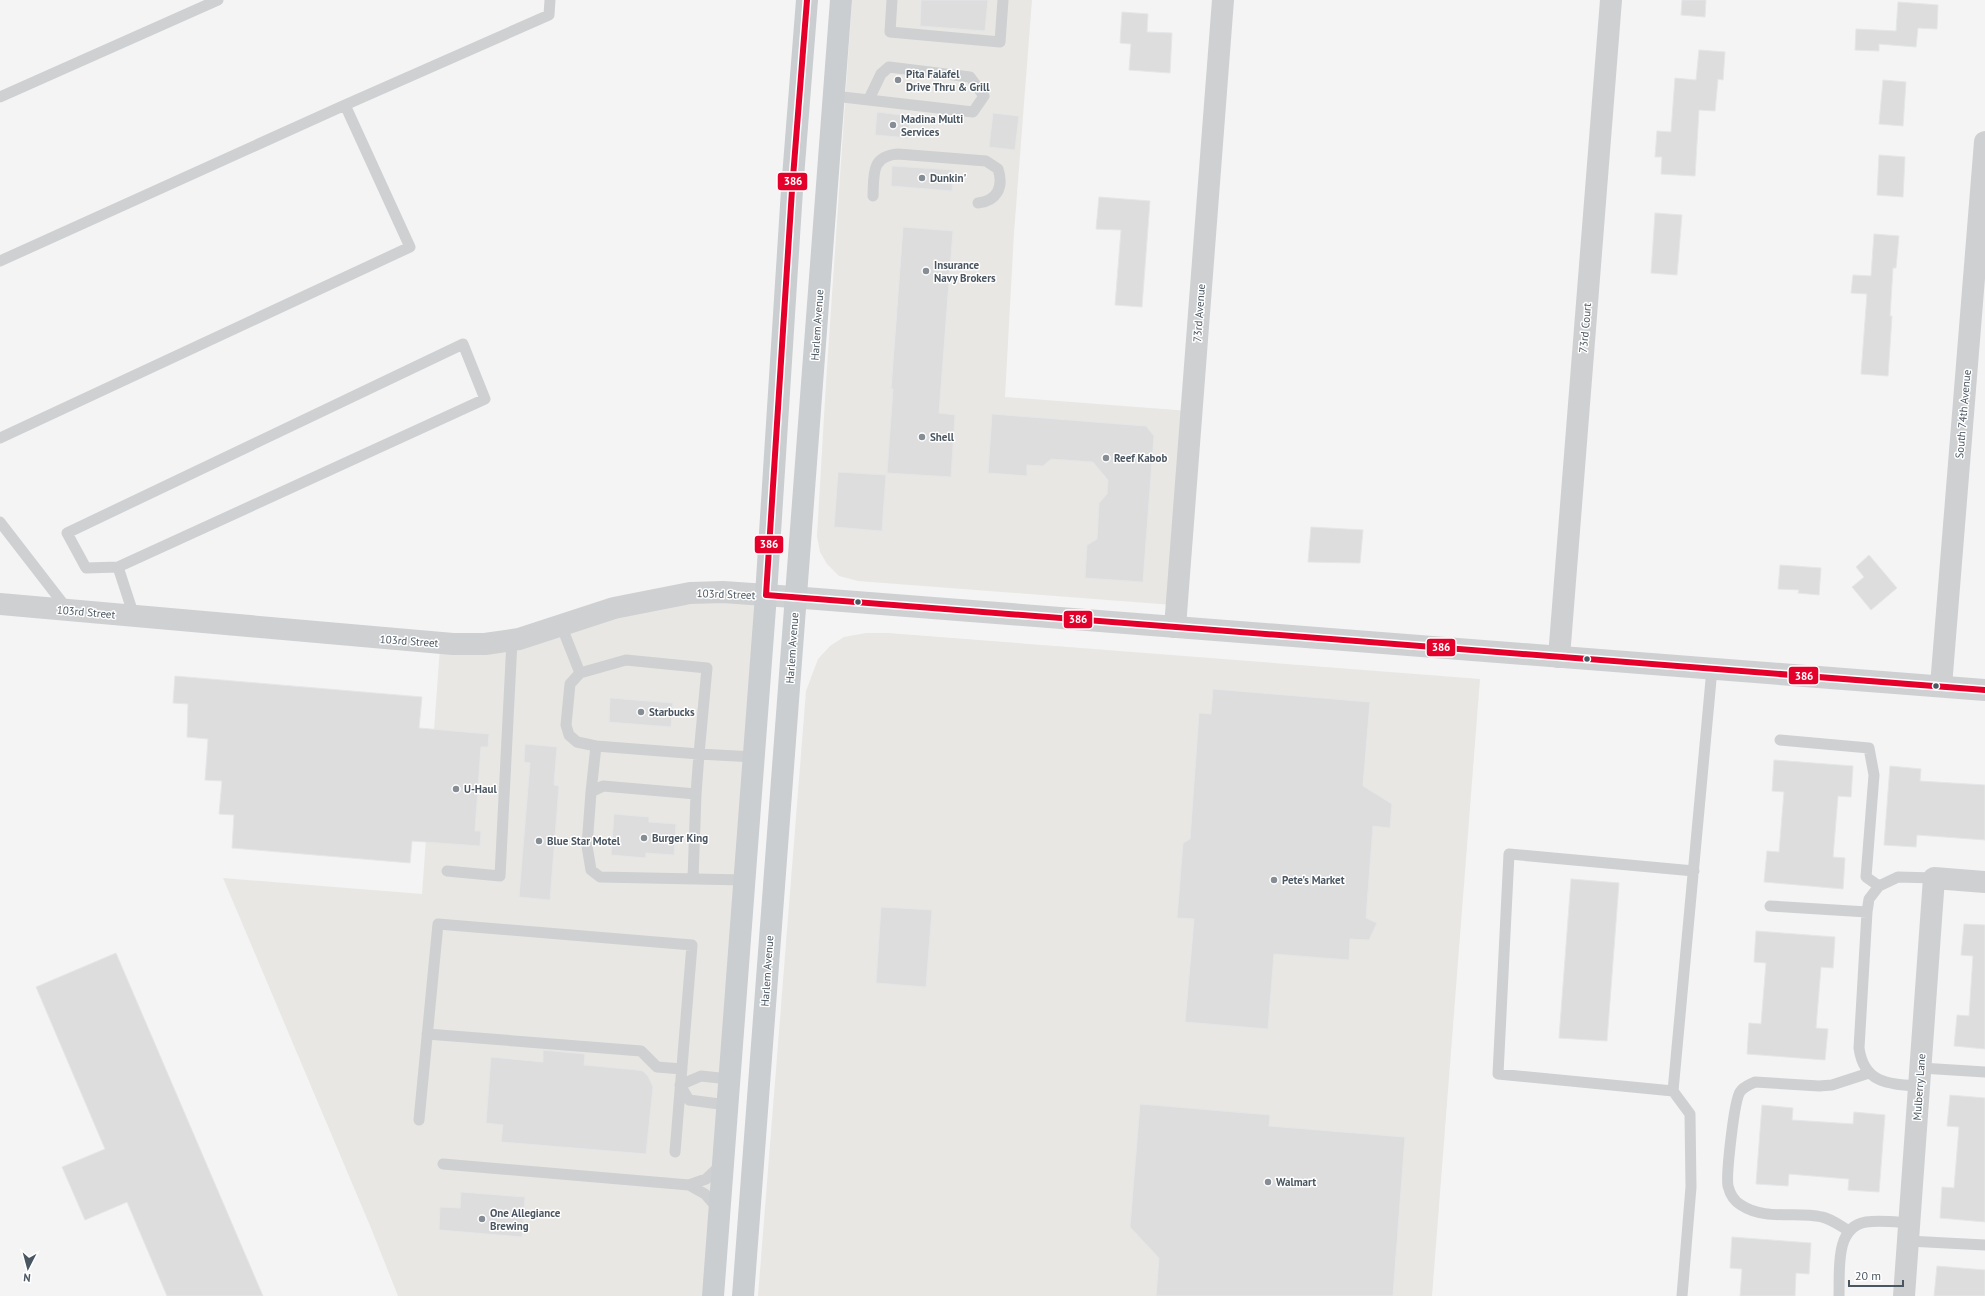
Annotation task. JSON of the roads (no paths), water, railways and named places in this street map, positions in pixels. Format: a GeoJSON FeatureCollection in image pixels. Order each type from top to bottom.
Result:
{"type":"FeatureCollection","features":[{"type":"Feature","properties":{"kind":"main road"},"geometry":{"type":"LineString","coordinates":[[713,1296],[766,595],[791,206],[808,0]]}},
{"type":"Feature","properties":{"kind":"main road","name":"Harlem Avenue"},"geometry":{"type":"LineString","coordinates":[[743,1296],[841,0]]}},
{"type":"Feature","properties":{"kind":"street","name":"73rd Avenue"},"geometry":{"type":"LineString","coordinates":[[1175,627],[1223,0]]}},
{"type":"Feature","properties":{"kind":"street","name":"73rd Court"},"geometry":{"type":"LineString","coordinates":[[1559,657],[1611,0]]}},
{"type":"Feature","properties":{"kind":"street","name":"South 74th Avenue"},"geometry":{"type":"LineString","coordinates":[[1941,686],[1985,142]]}},
{"type":"Feature","properties":{"kind":"street","name":"103rd Street"},"geometry":{"type":"LineString","coordinates":[[0,604],[406,641],[453,644],[485,644],[512,641],[614,608],[690,593],[723,592],[1985,690]]}},
{"type":"Feature","properties":{"kind":"street"},"geometry":{"type":"LineString","coordinates":[[1934,878],[1985,882]]}},
{"type":"Feature","properties":{"kind":"street","name":"Mulberry Lane"},"geometry":{"type":"LineString","coordinates":[[1904,1296],[1934,878]]}},
{"type":"Feature","properties":{"kind":"lane"},"geometry":{"type":"LineString","coordinates":[[0,97],[218,0]]}},
{"type":"Feature","properties":{"kind":"lane"},"geometry":{"type":"LineString","coordinates":[[0,261],[345,105],[549,15],[550,0]]}},
{"type":"Feature","properties":{"kind":"lane"},"geometry":{"type":"LineString","coordinates":[[892,0],[890,32],[1000,42],[1003,0]]}},
{"type":"Feature","properties":{"kind":"lane"},"geometry":{"type":"LineString","coordinates":[[834,96],[972,112],[984,96],[970,77],[889,67],[881,74],[869,99]]}},
{"type":"Feature","properties":{"kind":"lane"},"geometry":{"type":"LineString","coordinates":[[0,438],[410,247],[345,105]]}},
{"type":"Feature","properties":{"kind":"lane"},"geometry":{"type":"LineString","coordinates":[[873,196],[876,166],[885,157],[898,154],[986,161],[998,169],[1001,183],[994,198],[987,202],[978,203]]}},
{"type":"Feature","properties":{"kind":"lane"},"geometry":{"type":"LineString","coordinates":[[463,344],[485,398],[118,567],[86,568],[67,533],[463,344]]}},
{"type":"Feature","properties":{"kind":"lane"},"geometry":{"type":"LineString","coordinates":[[0,522],[69,610]]}},
{"type":"Feature","properties":{"kind":"lane"},"geometry":{"type":"LineString","coordinates":[[118,567],[134,616]]}},
{"type":"Feature","properties":{"kind":"lane"},"geometry":{"type":"LineString","coordinates":[[561,625],[580,674]]}},
{"type":"Feature","properties":{"kind":"lane"},"geometry":{"type":"LineString","coordinates":[[447,871],[500,876],[512,641]]}},
{"type":"Feature","properties":{"kind":"lane"},"geometry":{"type":"LineString","coordinates":[[693,879],[696,794],[699,754],[707,668],[626,660],[580,674],[570,684],[566,725],[569,735],[577,742],[596,746],[699,754],[754,757]]}},
{"type":"Feature","properties":{"kind":"lane"},"geometry":{"type":"LineString","coordinates":[[1682,1296],[1691,1187],[1690,1114],[1674,1091],[1712,669]]}},
{"type":"Feature","properties":{"kind":"lane"},"geometry":{"type":"LineString","coordinates":[[1780,740],[1869,748],[1874,775],[1866,877],[1879,886]]}},
{"type":"Feature","properties":{"kind":"lane"},"geometry":{"type":"LineString","coordinates":[[596,746],[587,846],[591,870],[600,877],[744,880]]}},
{"type":"Feature","properties":{"kind":"lane"},"geometry":{"type":"LineString","coordinates":[[591,792],[603,786],[696,794]]}},
{"type":"Feature","properties":{"kind":"lane"},"geometry":{"type":"LineString","coordinates":[[1674,1091],[1498,1074],[1509,854],[1694,871]]}},
{"type":"Feature","properties":{"kind":"lane"},"geometry":{"type":"LineString","coordinates":[[1934,878],[1898,877],[1879,886],[1869,899],[1859,1048],[1862,1064],[1869,1073],[1883,1082],[1920,1077],[1985,1072]]}},
{"type":"Feature","properties":{"kind":"lane"},"geometry":{"type":"LineString","coordinates":[[1770,906],[1867,912]]}},
{"type":"Feature","properties":{"kind":"lane"},"geometry":{"type":"LineString","coordinates":[[419,1120],[438,924],[692,945],[675,1152]]}},
{"type":"Feature","properties":{"kind":"lane"},"geometry":{"type":"LineString","coordinates":[[427,1034],[641,1051],[657,1067],[682,1069]]}},
{"type":"Feature","properties":{"kind":"lane"},"geometry":{"type":"LineString","coordinates":[[1849,1231],[1822,1217],[1752,1211],[1735,1201],[1728,1184],[1735,1105],[1740,1092],[1746,1086],[1755,1082],[1819,1086],[1832,1085],[1869,1073]]}},
{"type":"Feature","properties":{"kind":"lane"},"geometry":{"type":"LineString","coordinates":[[680,1085],[701,1076],[729,1079]]}},
{"type":"Feature","properties":{"kind":"lane"},"geometry":{"type":"LineString","coordinates":[[680,1085],[689,1100],[727,1105]]}},
{"type":"Feature","properties":{"kind":"lane"},"geometry":{"type":"LineString","coordinates":[[443,1164],[690,1185],[706,1179],[723,1163]]}},
{"type":"Feature","properties":{"kind":"lane"},"geometry":{"type":"LineString","coordinates":[[690,1185],[705,1194],[719,1210]]}},
{"type":"Feature","properties":{"kind":"lane"},"geometry":{"type":"LineString","coordinates":[[1839,1296],[1842,1242],[1849,1231],[1855,1226],[1865,1222],[1909,1232],[1985,1245]]}},
{"type":"Feature","properties":{"kind":"place","name":"Pita Falafel Drive Thru & Grill"},"geometry":{"type":"Point","coordinates":[898,80]}},
{"type":"Feature","properties":{"kind":"place","name":"Madina Multi Services"},"geometry":{"type":"Point","coordinates":[893,125]}},
{"type":"Feature","properties":{"kind":"place","name":"Dunkin'"},"geometry":{"type":"Point","coordinates":[922,178]}},
{"type":"Feature","properties":{"kind":"place","name":"Insurance Navy Brokers"},"geometry":{"type":"Point","coordinates":[926,271]}},
{"type":"Feature","properties":{"kind":"place","name":"Shell"},"geometry":{"type":"Point","coordinates":[922,437]}},
{"type":"Feature","properties":{"kind":"place","name":"Reef Kabob"},"geometry":{"type":"Point","coordinates":[1106,458]}},
{"type":"Feature","properties":{"kind":"place","name":"Starbucks"},"geometry":{"type":"Point","coordinates":[641,712]}},
{"type":"Feature","properties":{"kind":"place","name":"U-Haul"},"geometry":{"type":"Point","coordinates":[456,789]}},
{"type":"Feature","properties":{"kind":"place","name":"Burger King"},"geometry":{"type":"Point","coordinates":[644,838]}},
{"type":"Feature","properties":{"kind":"place","name":"Blue Star Motel"},"geometry":{"type":"Point","coordinates":[539,841]}},
{"type":"Feature","properties":{"kind":"place","name":"Pete's Market"},"geometry":{"type":"Point","coordinates":[1274,880]}},
{"type":"Feature","properties":{"kind":"place","name":"Walmart"},"geometry":{"type":"Point","coordinates":[1268,1182]}},
{"type":"Feature","properties":{"kind":"place","name":"One Allegiance Brewing"},"geometry":{"type":"Point","coordinates":[482,1219]}}]}
